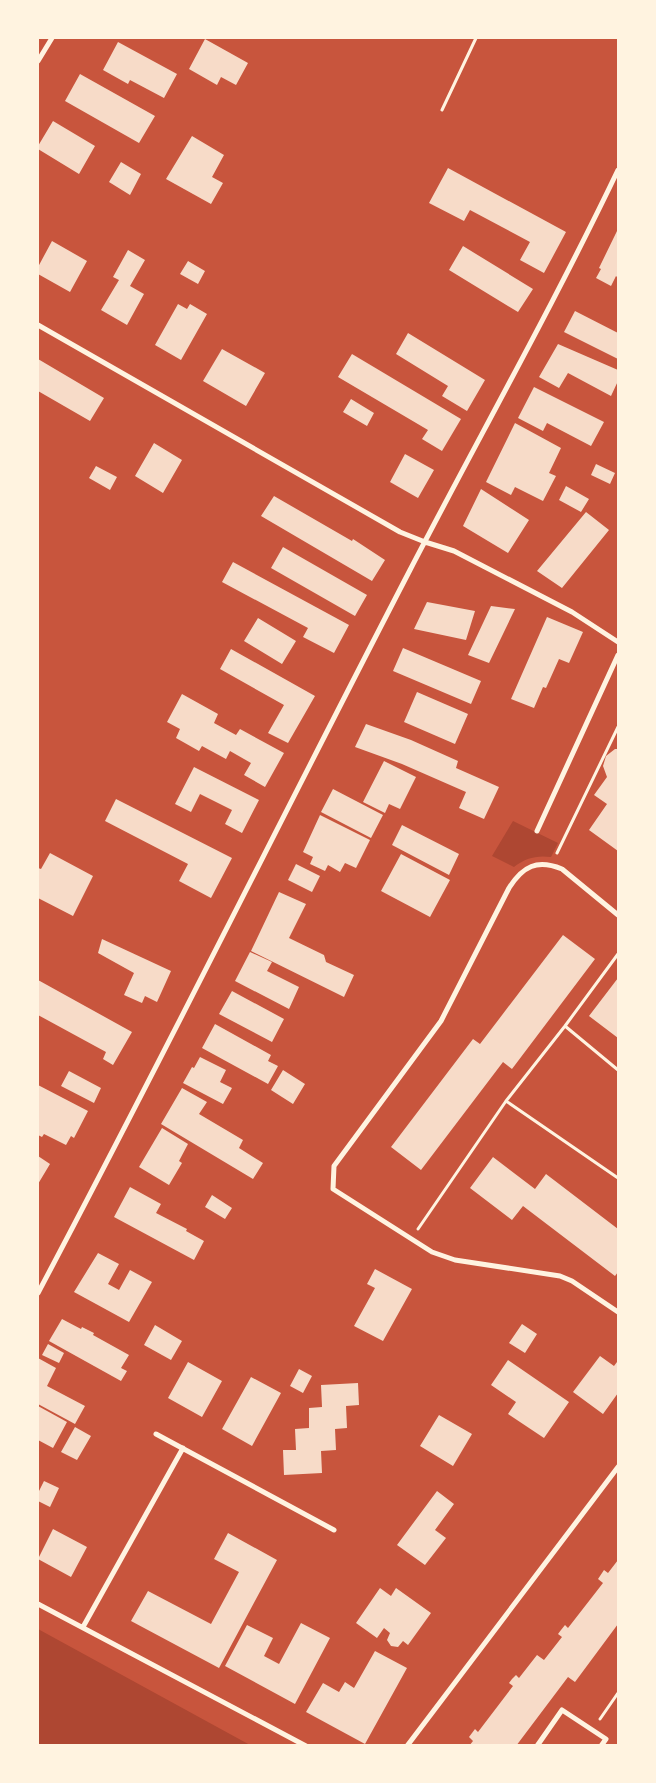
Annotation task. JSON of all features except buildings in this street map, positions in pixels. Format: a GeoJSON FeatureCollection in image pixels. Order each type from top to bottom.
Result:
{"type":"FeatureCollection","features":[{"type":"Feature","properties":{"kind":"street"},"geometry":{"type":"LineString","coordinates":[[38,61],[50,38]]}},
{"type":"Feature","properties":{"kind":"street"},"geometry":{"type":"LineString","coordinates":[[38,1294],[425,542],[578,253],[618,170]]}},
{"type":"Feature","properties":{"kind":"street"},"geometry":{"type":"LineString","coordinates":[[38,325],[400,532],[454,551],[572,612],[618,642]]}},
{"type":"Feature","properties":{"kind":"street"},"geometry":{"type":"LineString","coordinates":[[538,831],[618,655]]}},
{"type":"Feature","properties":{"kind":"street"},"geometry":{"type":"LineString","coordinates":[[618,915],[562,869],[551,865],[535,865],[521,872],[515,878],[441,1021],[334,1166],[333,1189],[432,1252],[455,1260],[560,1276],[572,1281],[618,1312]]}},
{"type":"Feature","properties":{"kind":"street"},"geometry":{"type":"LineString","coordinates":[[156,1434],[334,1530]]}},
{"type":"Feature","properties":{"kind":"street"},"geometry":{"type":"LineString","coordinates":[[83,1627],[183,1448]]}},
{"type":"Feature","properties":{"kind":"street"},"geometry":{"type":"LineString","coordinates":[[407,1746],[618,1467]]}},
{"type":"Feature","properties":{"kind":"street"},"geometry":{"type":"LineString","coordinates":[[38,1604],[306,1746]]}},
{"type":"Feature","properties":{"kind":"street"},"geometry":{"type":"LineString","coordinates":[[537,1746],[562,1710],[606,1739],[601,1746]]}},
{"type":"Feature","properties":{"kind":"path"},"geometry":{"type":"LineString","coordinates":[[442,110],[476,38]]}},
{"type":"Feature","properties":{"kind":"path"},"geometry":{"type":"LineString","coordinates":[[551,865],[618,728]]}},
{"type":"Feature","properties":{"kind":"path"},"geometry":{"type":"LineString","coordinates":[[411,1240],[506,1101],[618,954]]}},
{"type":"Feature","properties":{"kind":"path"},"geometry":{"type":"LineString","coordinates":[[565,1026],[618,1070]]}},
{"type":"Feature","properties":{"kind":"path"},"geometry":{"type":"LineString","coordinates":[[506,1101],[618,1178]]}},
{"type":"Feature","properties":{"kind":"path"},"geometry":{"type":"LineString","coordinates":[[608,1707],[618,1693]]}},
{"type":"Feature","properties":{"kind":"shaded area"},"geometry":{"type":"Polygon","coordinates":[[[513,821],[558,843],[551,857],[531,858],[522,861],[514,867],[492,856],[513,821]]]}},
{"type":"Feature","properties":{"kind":"shaded area"},"geometry":{"type":"Polygon","coordinates":[[[38,1629],[250,1745],[38,1745],[38,1629]]]}}]}
